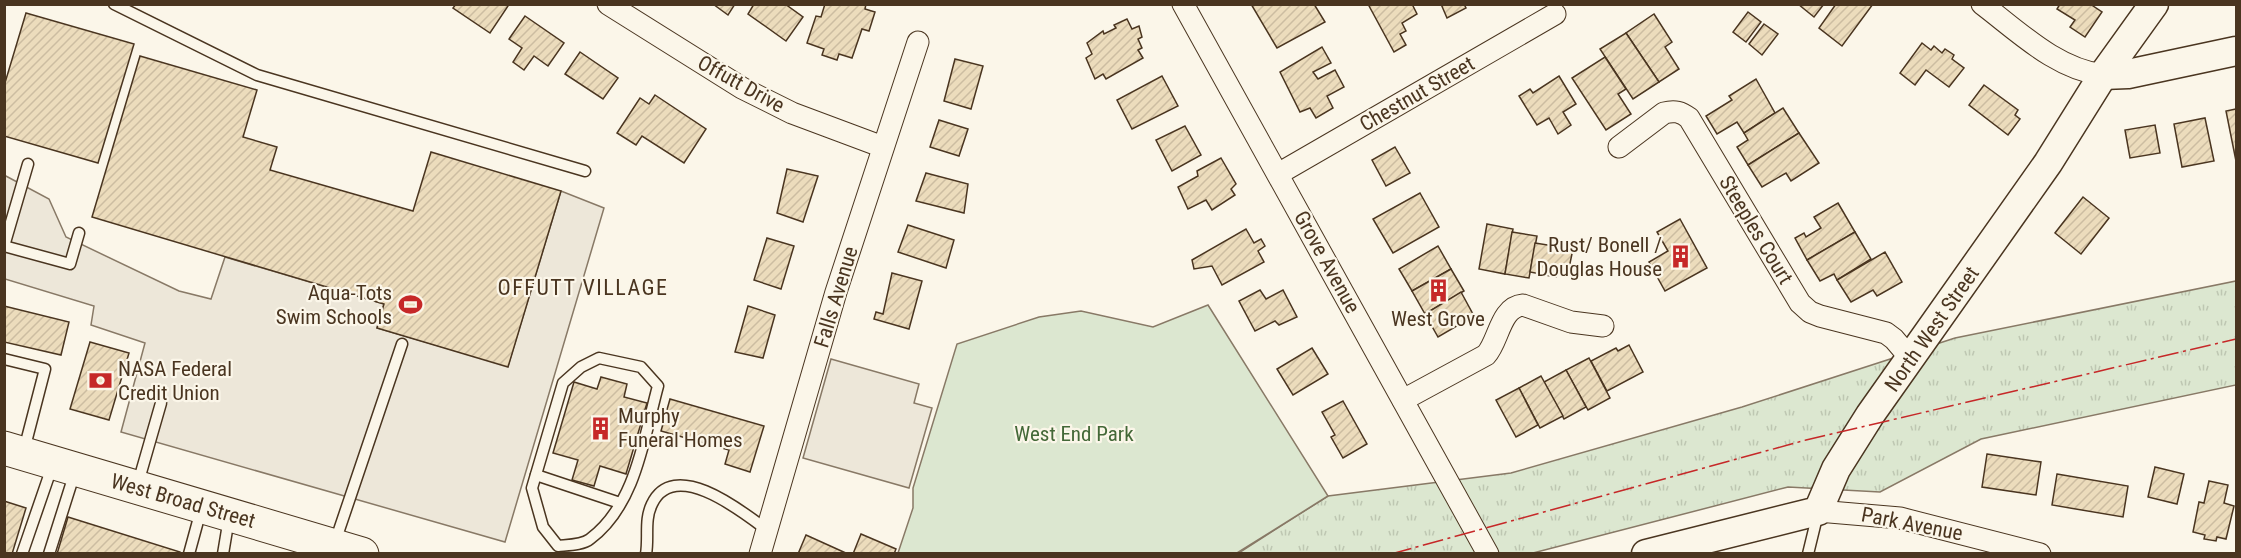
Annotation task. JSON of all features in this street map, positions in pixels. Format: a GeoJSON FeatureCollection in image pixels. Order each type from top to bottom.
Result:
{"type":"FeatureCollection","features":[{"type":"Feature","properties":{"kind":"main road","name":"North West Street"},"geometry":{"type":"LineString","coordinates":[[1818,511],[1836,469],[1870,415],[2048,163],[2103,75],[2154,4]]}},
{"type":"Feature","properties":{"kind":"main road"},"geometry":{"type":"LineString","coordinates":[[2103,75],[2128,74],[2236,51]]}},
{"type":"Feature","properties":{"kind":"main road","name":"West Broad Street"},"geometry":{"type":"LineString","coordinates":[[39,458],[348,550]]}},
{"type":"Feature","properties":{"kind":"main road"},"geometry":{"type":"LineString","coordinates":[[1646,554],[1818,511]]}},
{"type":"Feature","properties":{"kind":"street","name":"Offutt Drive"},"geometry":{"type":"LineString","coordinates":[[608,4],[742,88],[792,113],[884,147]]}},
{"type":"Feature","properties":{"kind":"street","name":"Grove Avenue"},"geometry":{"type":"LineString","coordinates":[[1184,4],[1488,554]]}},
{"type":"Feature","properties":{"kind":"street"},"geometry":{"type":"LineString","coordinates":[[1982,4],[2061,63],[2089,74],[2103,75]]}},
{"type":"Feature","properties":{"kind":"street","name":"Chestnut Street"},"geometry":{"type":"LineString","coordinates":[[1278,174],[1555,14]]}},
{"type":"Feature","properties":{"kind":"street","name":"Falls Avenue"},"geometry":{"type":"LineString","coordinates":[[760,554],[836,292],[918,42]]}},
{"type":"Feature","properties":{"kind":"street","name":"Steeples Court"},"geometry":{"type":"LineString","coordinates":[[1619,147],[1664,113],[1672,110],[1683,113],[1689,118],[1800,303],[1810,312],[1820,316],[1886,333],[1911,359]]}},
{"type":"Feature","properties":{"kind":"street"},"geometry":{"type":"LineString","coordinates":[[1403,400],[1486,355],[1493,348],[1508,311],[1515,306],[1523,305],[1571,322],[1603,326]]}},
{"type":"Feature","properties":{"kind":"street","name":"Park Avenue"},"geometry":{"type":"LineString","coordinates":[[1818,511],[1900,518],[2040,554]]}},
{"type":"Feature","properties":{"kind":"lane"},"geometry":{"type":"LineString","coordinates":[[114,4],[257,75],[585,171]]}},
{"type":"Feature","properties":{"kind":"lane"},"geometry":{"type":"LineString","coordinates":[[28,164],[4,246],[70,264],[79,233]]}},
{"type":"Feature","properties":{"kind":"lane"},"geometry":{"type":"LineString","coordinates":[[348,550],[402,344]]}},
{"type":"Feature","properties":{"kind":"lane"},"geometry":{"type":"LineString","coordinates":[[4,358],[45,369],[39,458],[22,554]]}},
{"type":"Feature","properties":{"kind":"lane"},"geometry":{"type":"LineString","coordinates":[[599,358],[641,367],[658,386],[632,482],[620,503],[609,520],[588,541],[557,550],[543,527],[532,488],[563,383],[582,367],[599,358]]}},
{"type":"Feature","properties":{"kind":"lane"},"geometry":{"type":"LineString","coordinates":[[137,487],[161,403]]}},
{"type":"Feature","properties":{"kind":"lane"},"geometry":{"type":"LineString","coordinates":[[39,458],[48,554]]}},
{"type":"Feature","properties":{"kind":"lane"},"geometry":{"type":"LineString","coordinates":[[536,475],[620,503]]}},
{"type":"Feature","properties":{"kind":"lane"},"geometry":{"type":"LineString","coordinates":[[646,554],[648,539],[646,527],[652,504],[661,491],[677,485],[707,491],[726,500],[767,530]]}},
{"type":"Feature","properties":{"kind":"lane"},"geometry":{"type":"LineString","coordinates":[[189,554],[216,510]]}},
{"type":"Feature","properties":{"kind":"lane"},"geometry":{"type":"LineString","coordinates":[[216,510],[223,554]]}},
{"type":"Feature","properties":{"kind":"lane"},"geometry":{"type":"LineString","coordinates":[[1808,554],[1818,511]]}},
{"type":"Feature","properties":{"kind":"green space"},"geometry":{"type":"Polygon","coordinates":[[[2236,281],[2236,385],[1981,439],[1880,492],[1788,487],[1533,553],[1237,554],[1328,496],[1511,473],[1742,407],[1955,338],[2236,281]]]}},
{"type":"Feature","properties":{"kind":"green space","name":"West End Park"},"geometry":{"type":"Polygon","coordinates":[[[1208,305],[1328,496],[1237,553],[898,553],[913,508],[913,488],[957,344],[1039,317],[1081,311],[1153,327],[1208,305]]]}},
{"type":"Feature","properties":{"kind":"shaded area"},"geometry":{"type":"Polygon","coordinates":[[[4,175],[49,199],[66,237],[179,291],[211,299],[225,257],[384,304],[377,328],[508,366],[561,191],[604,208],[505,542],[121,432],[145,343],[91,325],[94,306],[5,279],[4,175]]]}},
{"type":"Feature","properties":{"kind":"shaded area"},"geometry":{"type":"Polygon","coordinates":[[[831,359],[919,384],[914,403],[932,408],[909,488],[803,458],[831,359]]]}},
{"type":"Feature","properties":{"kind":"building"},"geometry":{"type":"Polygon","coordinates":[[[456,4],[505,4],[508,6],[490,33],[453,8],[456,4]]]}},
{"type":"Feature","properties":{"kind":"building"},"geometry":{"type":"Polygon","coordinates":[[[713,4],[735,4],[728,15],[713,4]]]}},
{"type":"Feature","properties":{"kind":"building"},"geometry":{"type":"Polygon","coordinates":[[[754,4],[785,4],[803,17],[786,41],[748,14],[754,4]]]}},
{"type":"Feature","properties":{"kind":"building"},"geometry":{"type":"Polygon","coordinates":[[[825,4],[866,4],[865,9],[875,12],[869,31],[862,29],[852,58],[839,54],[837,60],[822,55],[824,49],[807,43],[816,16],[821,17],[825,4]]]}},
{"type":"Feature","properties":{"kind":"building"},"geometry":{"type":"Polygon","coordinates":[[[1251,4],[1314,4],[1325,22],[1277,48],[1251,4]]]}},
{"type":"Feature","properties":{"kind":"building"},"geometry":{"type":"Polygon","coordinates":[[[1368,4],[1412,4],[1417,14],[1402,23],[1406,31],[1400,34],[1406,45],[1394,52],[1368,4]]]}},
{"type":"Feature","properties":{"kind":"building"},"geometry":{"type":"Polygon","coordinates":[[[1441,4],[1464,4],[1466,8],[1447,18],[1441,4]]]}},
{"type":"Feature","properties":{"kind":"building"},"geometry":{"type":"Polygon","coordinates":[[[1798,4],[1824,4],[1814,17],[1798,4]]]}},
{"type":"Feature","properties":{"kind":"building"},"geometry":{"type":"Polygon","coordinates":[[[1836,4],[1873,4],[1842,46],[1819,28],[1836,4]]]}},
{"type":"Feature","properties":{"kind":"building"},"geometry":{"type":"Polygon","coordinates":[[[2060,4],[2090,4],[2102,12],[2085,37],[2070,27],[2075,20],[2057,9],[2060,4]]]}},
{"type":"Feature","properties":{"kind":"building"},"geometry":{"type":"Polygon","coordinates":[[[1748,12],[1761,22],[1746,42],[1733,32],[1748,12]]]}},
{"type":"Feature","properties":{"kind":"building"},"geometry":{"type":"Polygon","coordinates":[[[26,13],[134,44],[98,163],[4,136],[4,86],[26,13]]]}},
{"type":"Feature","properties":{"kind":"building"},"geometry":{"type":"Polygon","coordinates":[[[1654,14],[1672,42],[1665,47],[1679,69],[1659,82],[1626,33],[1654,14]]]}},
{"type":"Feature","properties":{"kind":"building"},"geometry":{"type":"Polygon","coordinates":[[[525,16],[564,43],[548,66],[534,56],[524,70],[513,62],[522,48],[509,39],[525,16]]]}},
{"type":"Feature","properties":{"kind":"building"},"geometry":{"type":"Polygon","coordinates":[[[1127,19],[1132,29],[1139,26],[1142,37],[1138,39],[1142,48],[1138,50],[1143,58],[1106,79],[1103,74],[1095,79],[1086,58],[1092,54],[1087,43],[1103,31],[1104,34],[1116,28],[1114,25],[1127,19]]]}},
{"type":"Feature","properties":{"kind":"building"},"geometry":{"type":"Polygon","coordinates":[[[1764,24],[1778,34],[1762,55],[1749,44],[1764,24]]]}},
{"type":"Feature","properties":{"kind":"building"},"geometry":{"type":"Polygon","coordinates":[[[1626,33],[1659,82],[1633,99],[1600,49],[1626,33]]]}},
{"type":"Feature","properties":{"kind":"building"},"geometry":{"type":"Polygon","coordinates":[[[1922,43],[1931,50],[1934,46],[1942,53],[1945,49],[1954,55],[1952,59],[1964,68],[1949,87],[1926,70],[1915,85],[1900,73],[1922,43]]]}},
{"type":"Feature","properties":{"kind":"building"},"geometry":{"type":"Polygon","coordinates":[[[1322,47],[1331,63],[1313,72],[1318,79],[1335,70],[1344,87],[1327,96],[1333,108],[1316,118],[1310,108],[1300,112],[1280,72],[1322,47]]]}},
{"type":"Feature","properties":{"kind":"building"},"geometry":{"type":"Polygon","coordinates":[[[580,52],[618,78],[603,99],[565,74],[580,52]]]}},
{"type":"Feature","properties":{"kind":"building"},"geometry":{"type":"Polygon","coordinates":[[[140,56],[257,90],[243,137],[277,147],[270,170],[413,211],[431,152],[561,191],[508,367],[377,328],[384,304],[92,217],[140,56]]]}},
{"type":"Feature","properties":{"kind":"building"},"geometry":{"type":"Polygon","coordinates":[[[1605,57],[1626,89],[1618,94],[1631,114],[1606,130],[1572,78],[1605,57]]]}},
{"type":"Feature","properties":{"kind":"building"},"geometry":{"type":"Polygon","coordinates":[[[955,59],[983,66],[971,109],[944,101],[955,59]]]}},
{"type":"Feature","properties":{"kind":"building"},"geometry":{"type":"Polygon","coordinates":[[[1162,76],[1178,106],[1132,129],[1117,100],[1162,76]]]}},
{"type":"Feature","properties":{"kind":"building"},"geometry":{"type":"Polygon","coordinates":[[[1559,76],[1576,104],[1563,112],[1571,125],[1558,134],[1549,118],[1537,125],[1519,96],[1530,89],[1533,93],[1559,76]]]}},
{"type":"Feature","properties":{"kind":"building"},"geometry":{"type":"Polygon","coordinates":[[[1756,79],[1775,113],[1744,133],[1737,122],[1717,134],[1706,116],[1732,100],[1729,96],[1756,79]]]}},
{"type":"Feature","properties":{"kind":"building"},"geometry":{"type":"Polygon","coordinates":[[[1984,85],[2018,110],[2015,115],[2020,119],[2008,135],[1969,105],[1984,85]]]}},
{"type":"Feature","properties":{"kind":"building"},"geometry":{"type":"Polygon","coordinates":[[[655,95],[706,129],[684,163],[642,136],[636,145],[617,133],[640,98],[649,104],[655,95]]]}},
{"type":"Feature","properties":{"kind":"building"},"geometry":{"type":"Polygon","coordinates":[[[1783,108],[1799,133],[1748,165],[1737,147],[1748,140],[1744,133],[1783,108]]]}},
{"type":"Feature","properties":{"kind":"building"},"geometry":{"type":"Polygon","coordinates":[[[2236,109],[2236,161],[2226,111],[2236,109]]]}},
{"type":"Feature","properties":{"kind":"building"},"geometry":{"type":"Polygon","coordinates":[[[2205,118],[2214,161],[2182,167],[2174,124],[2205,118]]]}},
{"type":"Feature","properties":{"kind":"building"},"geometry":{"type":"Polygon","coordinates":[[[939,120],[968,129],[959,156],[930,147],[939,120]]]}},
{"type":"Feature","properties":{"kind":"building"},"geometry":{"type":"Polygon","coordinates":[[[2155,125],[2160,153],[2130,158],[2125,130],[2155,125]]]}},
{"type":"Feature","properties":{"kind":"building"},"geometry":{"type":"Polygon","coordinates":[[[1185,126],[1201,155],[1172,171],[1156,140],[1185,126]]]}},
{"type":"Feature","properties":{"kind":"building"},"geometry":{"type":"Polygon","coordinates":[[[1799,133],[1819,163],[1791,181],[1786,173],[1762,187],[1748,165],[1799,133]]]}},
{"type":"Feature","properties":{"kind":"building"},"geometry":{"type":"Polygon","coordinates":[[[1395,147],[1410,173],[1386,186],[1372,160],[1395,147]]]}},
{"type":"Feature","properties":{"kind":"building"},"geometry":{"type":"Polygon","coordinates":[[[1221,158],[1236,184],[1231,189],[1235,195],[1212,210],[1206,200],[1188,209],[1178,187],[1198,176],[1197,171],[1221,158]]]}},
{"type":"Feature","properties":{"kind":"building"},"geometry":{"type":"Polygon","coordinates":[[[787,169],[818,176],[803,222],[777,213],[787,169]]]}},
{"type":"Feature","properties":{"kind":"building"},"geometry":{"type":"Polygon","coordinates":[[[926,173],[968,184],[964,213],[916,201],[926,173]]]}},
{"type":"Feature","properties":{"kind":"building"},"geometry":{"type":"Polygon","coordinates":[[[1420,193],[1439,227],[1393,253],[1373,219],[1420,193]]]}},
{"type":"Feature","properties":{"kind":"building"},"geometry":{"type":"Polygon","coordinates":[[[2083,197],[2109,218],[2081,254],[2055,233],[2083,197]]]}},
{"type":"Feature","properties":{"kind":"building"},"geometry":{"type":"Polygon","coordinates":[[[1838,203],[1855,232],[1807,260],[1795,238],[1804,233],[1806,237],[1821,228],[1814,217],[1838,203]]]}},
{"type":"Feature","properties":{"kind":"building","name":"Rust/ Bonell / Douglas House"},"geometry":{"type":"Polygon","coordinates":[[[1680,219],[1707,268],[1665,291],[1649,262],[1668,251],[1657,232],[1680,219]]]}},
{"type":"Feature","properties":{"kind":"building"},"geometry":{"type":"Polygon","coordinates":[[[1487,224],[1513,229],[1505,274],[1479,269],[1487,224]]]}},
{"type":"Feature","properties":{"kind":"building"},"geometry":{"type":"Polygon","coordinates":[[[908,225],[954,240],[946,268],[898,252],[908,225]]]}},
{"type":"Feature","properties":{"kind":"building"},"geometry":{"type":"Polygon","coordinates":[[[1246,229],[1254,243],[1261,239],[1265,246],[1258,251],[1264,262],[1222,285],[1212,266],[1194,269],[1192,260],[1246,229]]]}},
{"type":"Feature","properties":{"kind":"building"},"geometry":{"type":"Polygon","coordinates":[[[1512,232],[1537,236],[1529,278],[1505,274],[1512,232]]]}},
{"type":"Feature","properties":{"kind":"building"},"geometry":{"type":"Polygon","coordinates":[[[1855,232],[1871,259],[1837,280],[1834,274],[1820,281],[1807,260],[1855,232]]]}},
{"type":"Feature","properties":{"kind":"building"},"geometry":{"type":"Polygon","coordinates":[[[767,238],[794,246],[781,289],[754,280],[767,238]]]}},
{"type":"Feature","properties":{"kind":"building"},"geometry":{"type":"Polygon","coordinates":[[[1535,243],[1573,249],[1568,273],[1557,271],[1556,277],[1530,272],[1535,243]]]}},
{"type":"Feature","properties":{"kind":"building"},"geometry":{"type":"Polygon","coordinates":[[[1438,246],[1451,269],[1412,291],[1399,269],[1438,246]]]}},
{"type":"Feature","properties":{"kind":"building"},"geometry":{"type":"Polygon","coordinates":[[[1885,252],[1902,282],[1877,296],[1873,290],[1851,302],[1837,280],[1885,252]]]}},
{"type":"Feature","properties":{"kind":"building","name":"West Grove"},"geometry":{"type":"Polygon","coordinates":[[[1451,269],[1464,291],[1425,314],[1412,291],[1451,269]]]}},
{"type":"Feature","properties":{"kind":"building"},"geometry":{"type":"Polygon","coordinates":[[[892,273],[922,281],[909,329],[874,319],[876,312],[883,314],[892,273]]]}},
{"type":"Feature","properties":{"kind":"building"},"geometry":{"type":"Polygon","coordinates":[[[1260,290],[1266,299],[1283,290],[1297,317],[1279,325],[1275,321],[1255,331],[1239,301],[1260,290]]]}},
{"type":"Feature","properties":{"kind":"building"},"geometry":{"type":"Polygon","coordinates":[[[1461,292],[1474,316],[1438,337],[1425,314],[1461,292]]]}},
{"type":"Feature","properties":{"kind":"building"},"geometry":{"type":"Polygon","coordinates":[[[4,306],[69,322],[61,355],[4,342],[4,306]]]}},
{"type":"Feature","properties":{"kind":"building"},"geometry":{"type":"Polygon","coordinates":[[[748,306],[775,315],[763,358],[735,352],[748,306]]]}},
{"type":"Feature","properties":{"kind":"building","name":"NASA Federal Credit Union"},"geometry":{"type":"Polygon","coordinates":[[[90,342],[129,353],[109,420],[70,409],[90,342]]]}},
{"type":"Feature","properties":{"kind":"building"},"geometry":{"type":"Polygon","coordinates":[[[1629,345],[1643,372],[1607,391],[1591,361],[1616,348],[1618,351],[1629,345]]]}},
{"type":"Feature","properties":{"kind":"building"},"geometry":{"type":"Polygon","coordinates":[[[1312,348],[1328,374],[1293,395],[1277,369],[1312,348]]]}},
{"type":"Feature","properties":{"kind":"building"},"geometry":{"type":"Polygon","coordinates":[[[1589,358],[1610,398],[1588,410],[1566,370],[1589,358]]]}},
{"type":"Feature","properties":{"kind":"building"},"geometry":{"type":"Polygon","coordinates":[[[1566,370],[1586,407],[1564,419],[1544,382],[1566,370]]]}},
{"type":"Feature","properties":{"kind":"building"},"geometry":{"type":"Polygon","coordinates":[[[1541,376],[1563,416],[1540,428],[1519,388],[1541,376]]]}},
{"type":"Feature","properties":{"kind":"building","name":"Murphy Funeral Homes"},"geometry":{"type":"Polygon","coordinates":[[[601,377],[627,384],[624,397],[647,403],[626,474],[600,466],[594,486],[572,480],[578,460],[553,453],[574,382],[597,389],[601,377]]]}},
{"type":"Feature","properties":{"kind":"building"},"geometry":{"type":"Polygon","coordinates":[[[1519,388],[1538,425],[1516,437],[1496,400],[1519,388]]]}},
{"type":"Feature","properties":{"kind":"building"},"geometry":{"type":"Polygon","coordinates":[[[670,399],[764,426],[750,472],[725,464],[729,450],[661,431],[670,399]]]}},
{"type":"Feature","properties":{"kind":"building"},"geometry":{"type":"Polygon","coordinates":[[[1343,401],[1367,444],[1343,458],[1331,437],[1335,435],[1322,412],[1343,401]]]}},
{"type":"Feature","properties":{"kind":"building"},"geometry":{"type":"Polygon","coordinates":[[[1987,454],[2041,462],[2036,495],[1982,487],[1987,454]]]}},
{"type":"Feature","properties":{"kind":"building"},"geometry":{"type":"Polygon","coordinates":[[[2155,467],[2184,474],[2177,504],[2148,497],[2155,467]]]}},
{"type":"Feature","properties":{"kind":"building"},"geometry":{"type":"Polygon","coordinates":[[[2057,474],[2128,486],[2123,517],[2052,505],[2057,474]]]}},
{"type":"Feature","properties":{"kind":"building"},"geometry":{"type":"Polygon","coordinates":[[[2209,481],[2228,485],[2224,503],[2234,506],[2226,539],[2217,537],[2216,541],[2204,539],[2205,535],[2193,532],[2199,502],[2204,503],[2209,481]]]}},
{"type":"Feature","properties":{"kind":"building"},"geometry":{"type":"Polygon","coordinates":[[[4,501],[26,508],[12,554],[4,554],[4,501]]]}},
{"type":"Feature","properties":{"kind":"building"},"geometry":{"type":"Polygon","coordinates":[[[68,517],[180,552],[180,554],[57,554],[68,517]]]}},
{"type":"Feature","properties":{"kind":"building"},"geometry":{"type":"Polygon","coordinates":[[[861,534],[896,549],[894,554],[853,554],[861,534]]]}},
{"type":"Feature","properties":{"kind":"building"},"geometry":{"type":"Polygon","coordinates":[[[806,535],[848,554],[798,554],[806,535]]]}},
{"type":"Feature","properties":{"kind":"power"},"geometry":{"type":"LineString","coordinates":[[1391,554],[1806,440],[2236,339]]}},
{"type":"Feature","properties":{"kind":"place","name":"Rust/ Bonell / Douglas House"},"geometry":{"type":"Point","coordinates":[1680,257]}},
{"type":"Feature","properties":{"kind":"place","name":"West Grove"},"geometry":{"type":"Point","coordinates":[1438,291]}},
{"type":"Feature","properties":{"kind":"place","name":"Aqua-Tots Swim Schools"},"geometry":{"type":"Point","coordinates":[410,305]}},
{"type":"Feature","properties":{"kind":"place","name":"NASA Federal Credit Union"},"geometry":{"type":"Point","coordinates":[100,381]}},
{"type":"Feature","properties":{"kind":"place","name":"Murphy Funeral Homes"},"geometry":{"type":"Point","coordinates":[600,428]}},
{"type":"Feature","properties":{"kind":"district","name":"OFFUTT VILLAGE"},"geometry":{"type":"Point","coordinates":[583,287]}}]}
